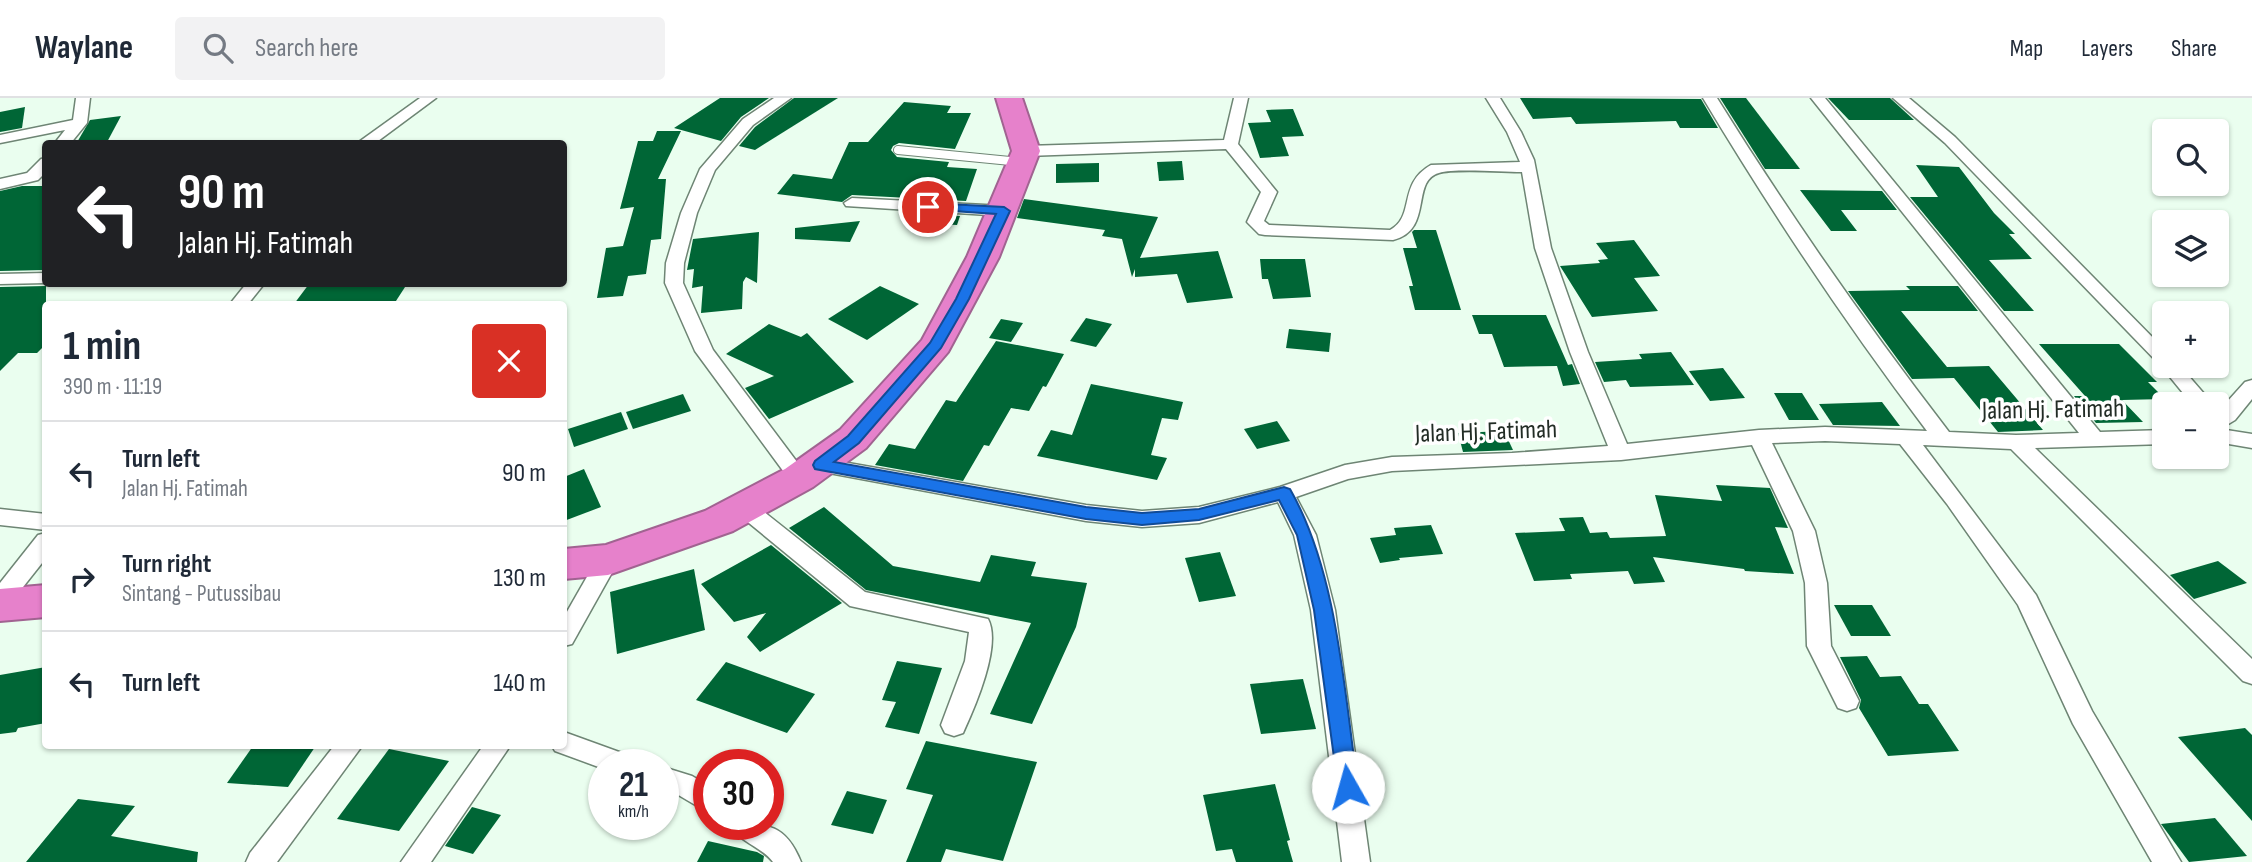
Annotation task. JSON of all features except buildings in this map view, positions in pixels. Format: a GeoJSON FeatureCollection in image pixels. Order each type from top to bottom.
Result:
{"type":"FeatureCollection","features":[{"type":"Feature","properties":{"kind":"highway"},"geometry":{"type":"LineString","coordinates":[[567,564],[608,560],[746,509],[810,472],[853,439],[936,345],[963,299],[1004,211],[1025,157],[1009,98]]}},
{"type":"Feature","properties":{"kind":"highway"},"geometry":{"type":"LineString","coordinates":[[0,603],[42,601]]}},
{"type":"Feature","properties":{"kind":"street"},"geometry":{"type":"LineString","coordinates":[[65,140],[80,123],[83,98]]}},
{"type":"Feature","properties":{"kind":"street"},"geometry":{"type":"LineString","coordinates":[[369,140],[429,98]]}},
{"type":"Feature","properties":{"kind":"street"},"geometry":{"type":"LineString","coordinates":[[784,98],[748,122],[708,169],[690,213],[675,263],[674,283],[704,351],[810,472]]}},
{"type":"Feature","properties":{"kind":"street"},"geometry":{"type":"LineString","coordinates":[[1230,144],[1241,98]]}},
{"type":"Feature","properties":{"kind":"street"},"geometry":{"type":"LineString","coordinates":[[1493,98],[1528,167],[1542,244],[1552,276],[1582,363],[1622,453]]}},
{"type":"Feature","properties":{"kind":"street"},"geometry":{"type":"LineString","coordinates":[[1710,98],[1780,211],[1881,357],[1942,437]]}},
{"type":"Feature","properties":{"kind":"street"},"geometry":{"type":"LineString","coordinates":[[1818,98],[1942,254],[2095,438]]}},
{"type":"Feature","properties":{"kind":"street"},"geometry":{"type":"LineString","coordinates":[[1900,98],[1950,140],[2152,348]]}},
{"type":"Feature","properties":{"kind":"street"},"geometry":{"type":"LineString","coordinates":[[0,139],[80,123]]}},
{"type":"Feature","properties":{"kind":"street"},"geometry":{"type":"LineString","coordinates":[[1025,157],[1230,144]]}},
{"type":"Feature","properties":{"kind":"street"},"geometry":{"type":"LineString","coordinates":[[1230,144],[1269,192],[1255,222],[1265,230],[1393,235],[1403,232],[1410,222],[1416,184],[1426,172],[1436,168],[1528,167]]}},
{"type":"Feature","properties":{"kind":"street"},"geometry":{"type":"LineString","coordinates":[[0,184],[32,177],[42,166]]}},
{"type":"Feature","properties":{"kind":"street"},"geometry":{"type":"LineString","coordinates":[[852,203],[1004,211]]}},
{"type":"Feature","properties":{"kind":"street"},"geometry":{"type":"LineString","coordinates":[[0,279],[42,278]]}},
{"type":"Feature","properties":{"kind":"street"},"geometry":{"type":"LineString","coordinates":[[241,301],[253,287]]}},
{"type":"Feature","properties":{"kind":"street"},"geometry":{"type":"LineString","coordinates":[[2180,378],[2192,392]]}},
{"type":"Feature","properties":{"kind":"street"},"geometry":{"type":"LineString","coordinates":[[2229,415],[2252,386]]}},
{"type":"Feature","properties":{"kind":"street"},"geometry":{"type":"LineString","coordinates":[[2229,434],[2252,441]]}},
{"type":"Feature","properties":{"kind":"street"},"geometry":{"type":"LineString","coordinates":[[1905,436],[1955,499],[2028,601],[2082,717],[2167,862]]}},
{"type":"Feature","properties":{"kind":"street","name":"Jalan Hj. Fatimah"},"geometry":{"type":"LineString","coordinates":[[810,472],[1142,519],[1199,514],[1284,493],[1345,472],[1392,464],[1622,453],[1759,437],[1905,436],[2016,442],[2152,437]]}},
{"type":"Feature","properties":{"kind":"street"},"geometry":{"type":"LineString","coordinates":[[1759,437],[1804,531],[1816,583],[1819,646],[1847,701]]}},
{"type":"Feature","properties":{"kind":"street"},"geometry":{"type":"LineString","coordinates":[[2016,442],[2252,674]]}},
{"type":"Feature","properties":{"kind":"street"},"geometry":{"type":"LineString","coordinates":[[1284,493],[1305,535],[1323,610],[1356,862]]}},
{"type":"Feature","properties":{"kind":"street"},"geometry":{"type":"LineString","coordinates":[[746,509],[858,600],[980,625],[982,634],[978,652],[954,725]]}},
{"type":"Feature","properties":{"kind":"street"},"geometry":{"type":"LineString","coordinates":[[0,517],[42,522]]}},
{"type":"Feature","properties":{"kind":"street"},"geometry":{"type":"LineString","coordinates":[[0,603],[42,546]]}},
{"type":"Feature","properties":{"kind":"street"},"geometry":{"type":"LineString","coordinates":[[567,632],[608,560]]}},
{"type":"Feature","properties":{"kind":"street"},"geometry":{"type":"LineString","coordinates":[[567,744],[588,752]]}},
{"type":"Feature","properties":{"kind":"street"},"geometry":{"type":"LineString","coordinates":[[260,862],[347,749]]}},
{"type":"Feature","properties":{"kind":"street"},"geometry":{"type":"LineString","coordinates":[[415,862],[495,749]]}},
{"type":"Feature","properties":{"kind":"street"},"geometry":{"type":"LineString","coordinates":[[768,840],[785,855],[787,862]]}},
{"type":"Feature","properties":{"kind":"lane"},"geometry":{"type":"LineString","coordinates":[[898,150],[1025,157]]}},
{"type":"Feature","properties":{"kind":"route"},"geometry":{"type":"LineString","coordinates":[[928,207],[1004,211],[963,299],[936,345],[853,439],[820,465],[1086,513],[1142,519],[1199,514],[1284,493],[1305,535],[1323,610],[1348,787]]}}]}
